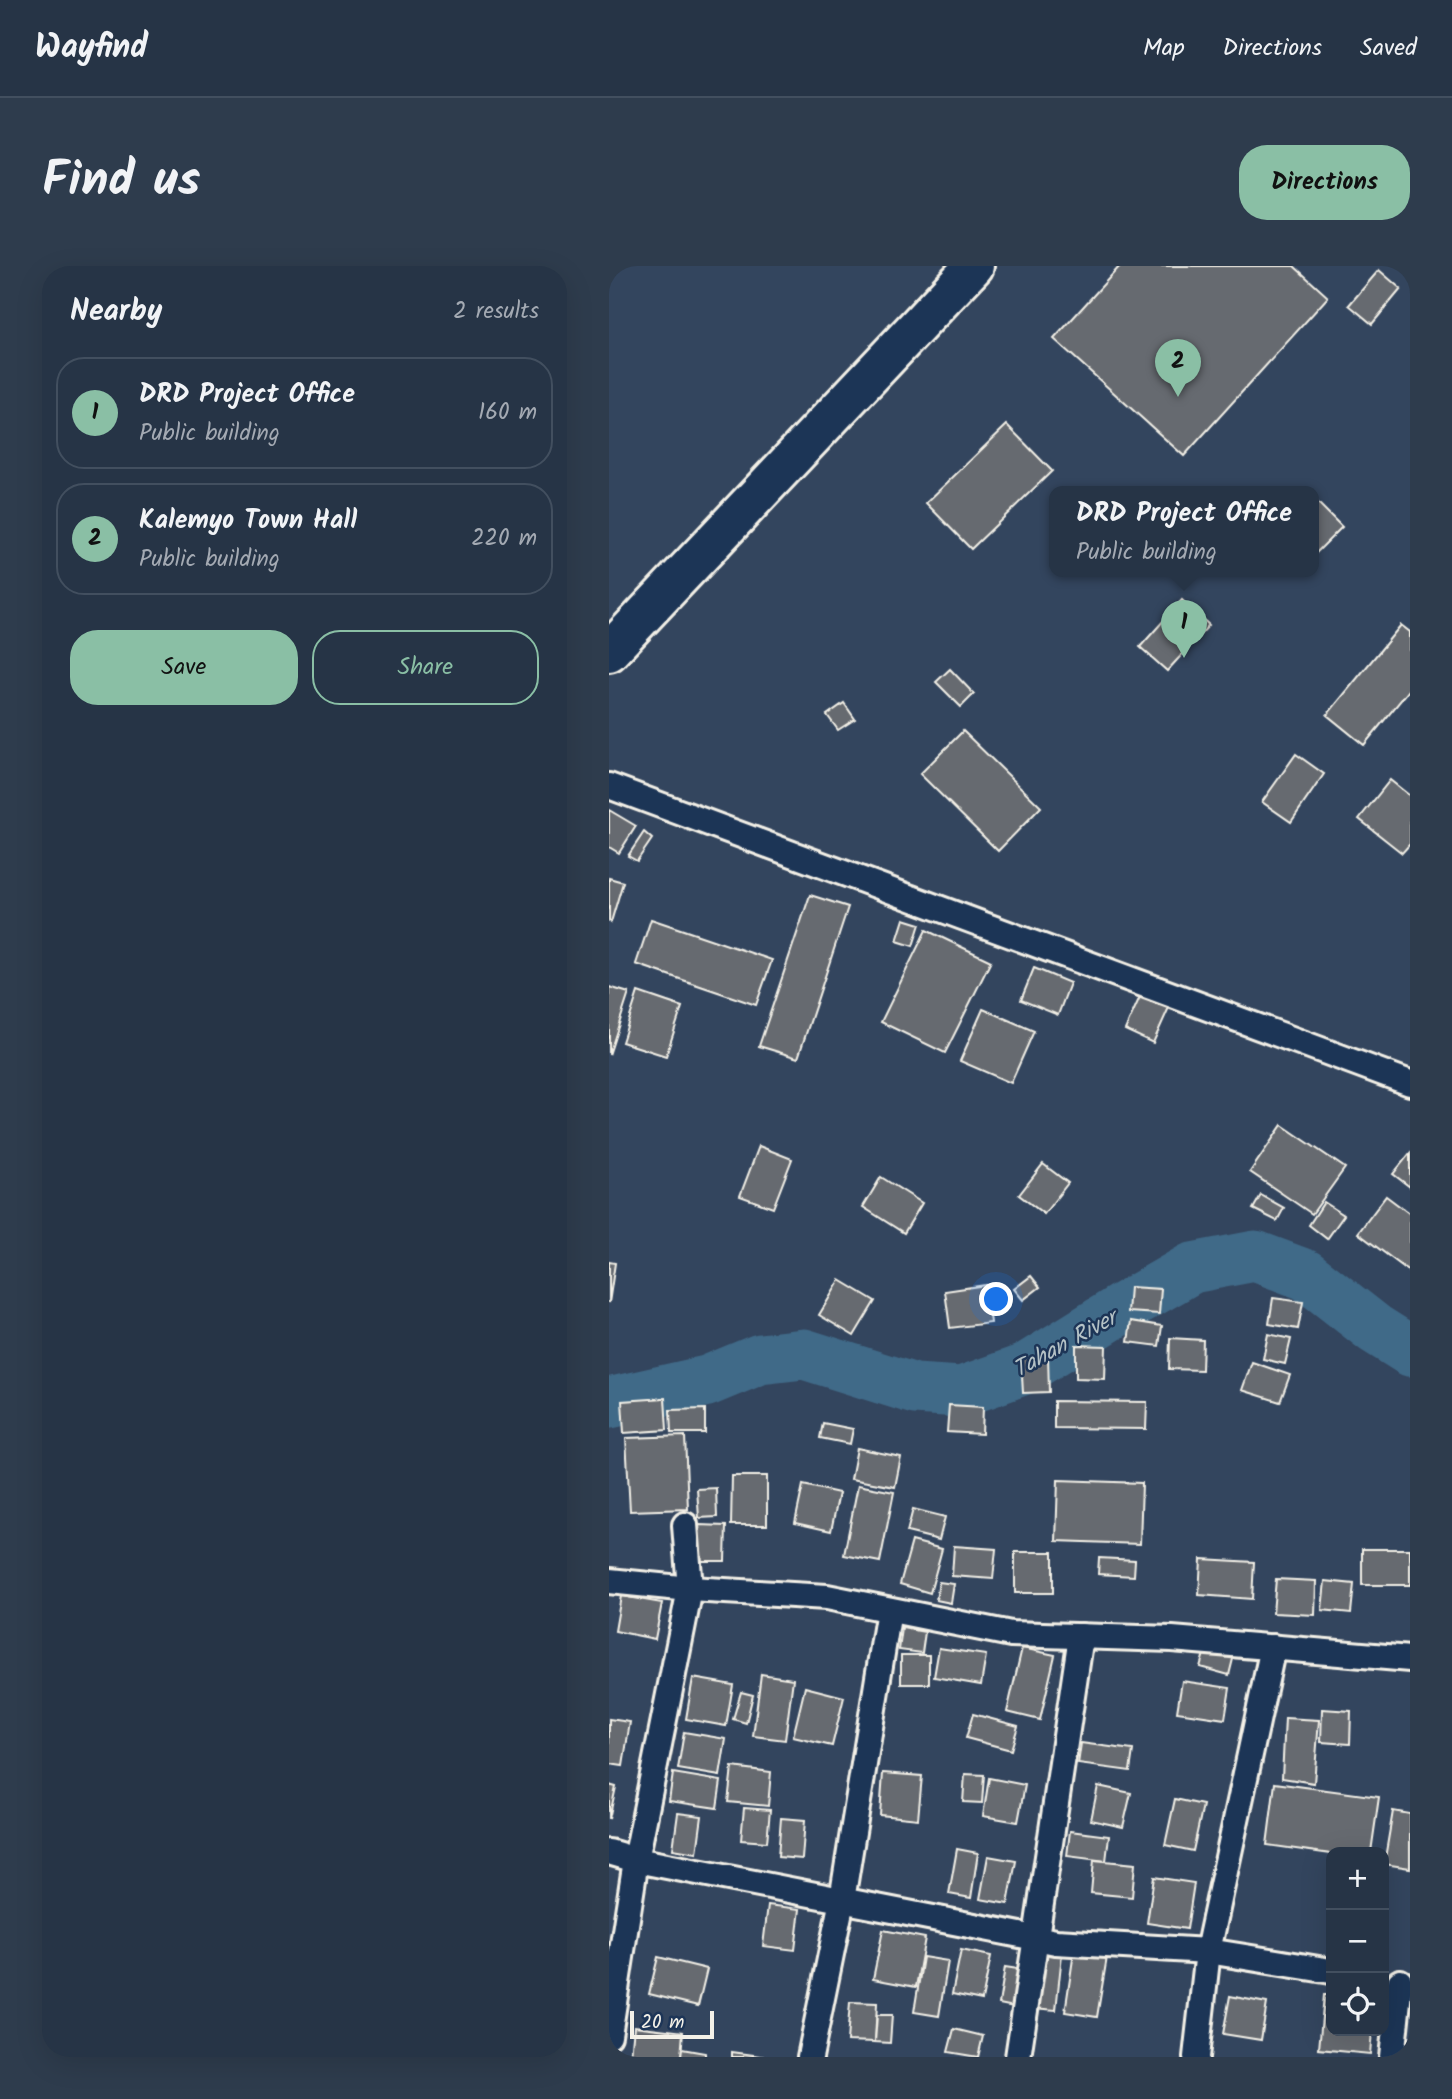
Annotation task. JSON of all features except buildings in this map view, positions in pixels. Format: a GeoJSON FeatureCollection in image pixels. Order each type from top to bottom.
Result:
{"type":"FeatureCollection","features":[{"type":"Feature","properties":{"kind":"highway"},"geometry":{"type":"LineString","coordinates":[[609,652],[974,266]]}},
{"type":"Feature","properties":{"kind":"street"},"geometry":{"type":"LineString","coordinates":[[609,786],[1410,1083]]}},
{"type":"Feature","properties":{"kind":"street"},"geometry":{"type":"LineString","coordinates":[[609,2035],[636,1860],[690,1590],[685,1525]]}},
{"type":"Feature","properties":{"kind":"street"},"geometry":{"type":"LineString","coordinates":[[609,1581],[690,1590],[827,1597],[1011,1634],[1172,1639],[1410,1659]]}},
{"type":"Feature","properties":{"kind":"street"},"geometry":{"type":"LineString","coordinates":[[810,2057],[842,1900],[889,1610]]}},
{"type":"Feature","properties":{"kind":"street"},"geometry":{"type":"LineString","coordinates":[[1018,2057],[1081,1636]]}},
{"type":"Feature","properties":{"kind":"street"},"geometry":{"type":"LineString","coordinates":[[1196,2057],[1208,1951],[1273,1647]]}},
{"type":"Feature","properties":{"kind":"street"},"geometry":{"type":"LineString","coordinates":[[609,1852],[636,1860],[1056,1942],[1208,1951],[1326,1970]]}},
{"type":"Feature","properties":{"kind":"street"},"geometry":{"type":"LineString","coordinates":[[1392,2057],[1398,1981]]}},
{"type":"Feature","properties":{"kind":"waterway","name":"Tahan River"},"geometry":{"type":"LineString","coordinates":[[609,1403],[707,1381],[760,1359],[804,1354],[915,1389],[961,1392],[1025,1369],[1192,1268],[1255,1256],[1306,1275],[1375,1329],[1410,1351]]}},
{"type":"Feature","properties":{"kind":"place","name":"Kalemyo Town Hall"},"geometry":{"type":"Point","coordinates":[1178,397]}},
{"type":"Feature","properties":{"kind":"place","name":"DRD Project Office"},"geometry":{"type":"Point","coordinates":[1184,658]}}]}
